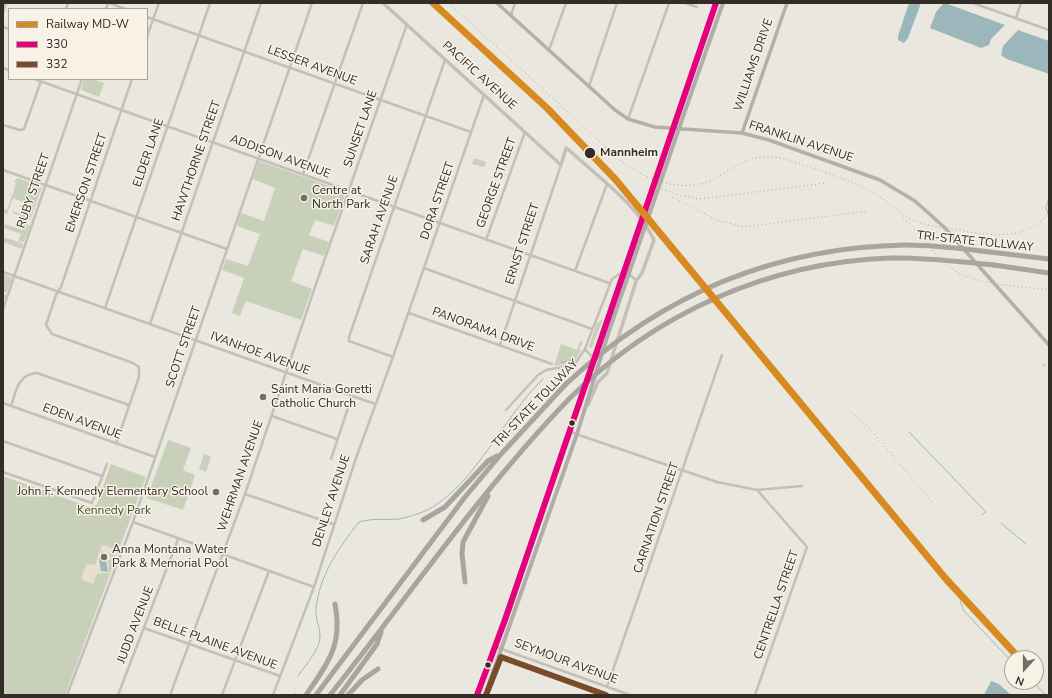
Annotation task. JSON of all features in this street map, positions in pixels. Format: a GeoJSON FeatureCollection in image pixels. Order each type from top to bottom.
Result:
{"type":"FeatureCollection","features":[{"type":"Feature","properties":{"kind":"highway","name":"TRI-STATE TOLLWAY"},"geometry":{"type":"LineString","coordinates":[[316,695],[465,497],[502,453],[566,384],[615,342],[658,314],[694,294],[767,265],[801,256],[864,247],[906,245],[981,251],[1049,259]]}},
{"type":"Feature","properties":{"kind":"highway","name":"TRI-STATE TOLLWAY"},"geometry":{"type":"LineString","coordinates":[[330,695],[491,488],[539,431],[600,369],[658,328],[716,297],[772,276],[816,266],[891,258],[994,265],[1049,273]]}},
{"type":"Feature","properties":{"kind":"highway"},"geometry":{"type":"LineString","coordinates":[[422,520],[445,507],[465,488],[488,461],[502,453]]}},
{"type":"Feature","properties":{"kind":"highway"},"geometry":{"type":"LineString","coordinates":[[465,582],[462,542],[472,521],[485,503],[491,488]]}},
{"type":"Feature","properties":{"kind":"highway"},"geometry":{"type":"LineString","coordinates":[[306,695],[328,664],[335,648],[338,632],[335,604]]}},
{"type":"Feature","properties":{"kind":"highway"},"geometry":{"type":"LineString","coordinates":[[340,695],[377,644],[382,630]]}},
{"type":"Feature","properties":{"kind":"highway"},"geometry":{"type":"LineString","coordinates":[[348,695],[362,680],[378,669]]}},
{"type":"Feature","properties":{"kind":"main road","name":"FRANKLIN AVENUE"},"geometry":{"type":"LineString","coordinates":[[498,3],[615,110],[628,119],[655,127],[742,133],[769,140],[870,175],[901,192],[924,208],[944,227],[1049,345]]}},
{"type":"Feature","properties":{"kind":"main road"},"geometry":{"type":"LineString","coordinates":[[478,695],[570,432],[593,358],[716,3]]}},
{"type":"Feature","properties":{"kind":"main road"},"geometry":{"type":"LineString","coordinates":[[485,695],[577,434],[609,331],[723,3]]}},
{"type":"Feature","properties":{"kind":"main road","name":"WILLIAMS DRIVE"},"geometry":{"type":"LineString","coordinates":[[742,133],[787,3]]}},
{"type":"Feature","properties":{"kind":"street"},"geometry":{"type":"LineString","coordinates":[[3,13],[6,3]]}},
{"type":"Feature","properties":{"kind":"street"},"geometry":{"type":"LineString","coordinates":[[108,3],[123,8]]}},
{"type":"Feature","properties":{"kind":"street"},"geometry":{"type":"LineString","coordinates":[[148,33],[159,3]]}},
{"type":"Feature","properties":{"kind":"street","name":"ELDER LANE"},"geometry":{"type":"LineString","coordinates":[[105,308],[210,3]]}},
{"type":"Feature","properties":{"kind":"street","name":"HAWTHORNE STREET"},"geometry":{"type":"LineString","coordinates":[[150,324],[261,3]]}},
{"type":"Feature","properties":{"kind":"street","name":"SCOTT STREET"},"geometry":{"type":"LineString","coordinates":[[67,695],[133,522],[312,3]]}},
{"type":"Feature","properties":{"kind":"street"},"geometry":{"type":"LineString","coordinates":[[303,174],[363,3]]}},
{"type":"Feature","properties":{"kind":"street","name":"PACIFIC AVENUE"},"geometry":{"type":"LineString","coordinates":[[383,3],[561,165]]}},
{"type":"Feature","properties":{"kind":"street"},"geometry":{"type":"LineString","coordinates":[[511,16],[515,3]]}},
{"type":"Feature","properties":{"kind":"street"},"geometry":{"type":"LineString","coordinates":[[549,50],[566,3]]}},
{"type":"Feature","properties":{"kind":"street"},"geometry":{"type":"LineString","coordinates":[[589,86],[618,3]]}},
{"type":"Feature","properties":{"kind":"street"},"geometry":{"type":"LineString","coordinates":[[628,119],[669,3]]}},
{"type":"Feature","properties":{"kind":"street"},"geometry":{"type":"LineString","coordinates":[[685,3],[697,7]]}},
{"type":"Feature","properties":{"kind":"street"},"geometry":{"type":"LineString","coordinates":[[973,3],[1049,30]]}},
{"type":"Feature","properties":{"kind":"street"},"geometry":{"type":"LineString","coordinates":[[1016,18],[1021,3]]}},
{"type":"Feature","properties":{"kind":"street","name":"LESSER AVENUE"},"geometry":{"type":"LineString","coordinates":[[148,17],[471,132]]}},
{"type":"Feature","properties":{"kind":"street","name":"SUNSET LANE"},"geometry":{"type":"LineString","coordinates":[[316,284],[407,24]]}},
{"type":"Feature","properties":{"kind":"street","name":"SARAH AVENUE"},"geometry":{"type":"LineString","coordinates":[[393,357],[349,340],[445,60]]}},
{"type":"Feature","properties":{"kind":"street","name":"ADDISON AVENUE"},"geometry":{"type":"LineString","coordinates":[[38,80],[609,283]]}},
{"type":"Feature","properties":{"kind":"street","name":"RUBY STREET"},"geometry":{"type":"LineString","coordinates":[[3,309],[82,80]]}},
{"type":"Feature","properties":{"kind":"street","name":"EMERSON STREET"},"geometry":{"type":"LineString","coordinates":[[129,405],[140,374],[137,365],[52,334],[48,331],[46,325],[91,201],[132,80]]}},
{"type":"Feature","properties":{"kind":"street"},"geometry":{"type":"LineString","coordinates":[[3,125],[20,130],[24,129],[41,81]]}},
{"type":"Feature","properties":{"kind":"street","name":"DORA STREET"},"geometry":{"type":"LineString","coordinates":[[409,313],[484,95]]}},
{"type":"Feature","properties":{"kind":"street","name":"GEORGE STREET"},"geometry":{"type":"LineString","coordinates":[[486,240],[525,132]]}},
{"type":"Feature","properties":{"kind":"street","name":"ERNST STREET"},"geometry":{"type":"LineString","coordinates":[[500,345],[566,148],[607,184]]}},
{"type":"Feature","properties":{"kind":"street"},"geometry":{"type":"LineString","coordinates":[[3,170],[227,249]]}},
{"type":"Feature","properties":{"kind":"street"},"geometry":{"type":"LineString","coordinates":[[575,271],[607,184],[638,214],[649,229],[654,240],[642,273],[636,281],[620,326],[607,373],[598,382],[582,417]]}},
{"type":"Feature","properties":{"kind":"street"},"geometry":{"type":"LineString","coordinates":[[424,268],[592,329]]}},
{"type":"Feature","properties":{"kind":"street","name":"IVANHOE AVENUE"},"geometry":{"type":"LineString","coordinates":[[3,272],[374,404]]}},
{"type":"Feature","properties":{"kind":"street"},"geometry":{"type":"LineString","coordinates":[[506,410],[538,375],[546,370],[574,365],[585,349],[609,283],[616,274],[621,273],[630,275],[636,281]]}},
{"type":"Feature","properties":{"kind":"street","name":"WEHRMAN AVENUE"},"geometry":{"type":"LineString","coordinates":[[170,695],[245,494],[316,284]]}},
{"type":"Feature","properties":{"kind":"street","name":"DENLEY AVENUE"},"geometry":{"type":"LineString","coordinates":[[273,695],[314,587],[333,524],[374,404],[409,313]]}},
{"type":"Feature","properties":{"kind":"street","name":"PANORAMA DRIVE"},"geometry":{"type":"LineString","coordinates":[[409,313],[552,364]]}},
{"type":"Feature","properties":{"kind":"street"},"geometry":{"type":"LineString","coordinates":[[585,349],[593,358]]}},
{"type":"Feature","properties":{"kind":"street","name":"CARNATION STREET"},"geometry":{"type":"LineString","coordinates":[[607,687],[684,470],[722,356]]}},
{"type":"Feature","properties":{"kind":"street"},"geometry":{"type":"LineString","coordinates":[[11,406],[20,381],[28,375],[37,373],[129,405],[116,444]]}},
{"type":"Feature","properties":{"kind":"street"},"geometry":{"type":"LineString","coordinates":[[595,376],[601,377],[607,373]]}},
{"type":"Feature","properties":{"kind":"street"},"geometry":{"type":"LineString","coordinates":[[331,459],[352,396]]}},
{"type":"Feature","properties":{"kind":"street","name":"EDEN AVENUE"},"geometry":{"type":"LineString","coordinates":[[3,403],[155,457]]}},
{"type":"Feature","properties":{"kind":"street"},"geometry":{"type":"LineString","coordinates":[[272,416],[337,439]]}},
{"type":"Feature","properties":{"kind":"street"},"geometry":{"type":"LineString","coordinates":[[570,432],[717,482],[757,490],[802,486]]}},
{"type":"Feature","properties":{"kind":"street"},"geometry":{"type":"LineString","coordinates":[[3,441],[102,476]]}},
{"type":"Feature","properties":{"kind":"street"},"geometry":{"type":"LineString","coordinates":[[3,472],[92,503],[107,464]]}},
{"type":"Feature","properties":{"kind":"street","name":"CENTRELLA STREET"},"geometry":{"type":"LineString","coordinates":[[755,695],[807,547],[757,490]]}},
{"type":"Feature","properties":{"kind":"street"},"geometry":{"type":"LineString","coordinates":[[245,494],[333,524]]}},
{"type":"Feature","properties":{"kind":"street"},"geometry":{"type":"LineString","coordinates":[[133,522],[314,587]]}},
{"type":"Feature","properties":{"kind":"street","name":"JUDD AVENUE"},"geometry":{"type":"LineString","coordinates":[[118,695],[178,538]]}},
{"type":"Feature","properties":{"kind":"street"},"geometry":{"type":"LineString","coordinates":[[222,695],[269,571]]}},
{"type":"Feature","properties":{"kind":"street","name":"BELLE PLAINE AVENUE"},"geometry":{"type":"LineString","coordinates":[[144,628],[280,676]]}},
{"type":"Feature","properties":{"kind":"street","name":"SEYMOUR AVENUE"},"geometry":{"type":"LineString","coordinates":[[496,647],[630,695]]}},
{"type":"Feature","properties":{"kind":"green space"},"geometry":{"type":"Polygon","coordinates":[[[84,80],[95,80],[104,83],[99,97],[81,90],[84,80]]]}},
{"type":"Feature","properties":{"kind":"green space"},"geometry":{"type":"Polygon","coordinates":[[[474,158],[486,162],[484,167],[472,164],[474,158]]]}},
{"type":"Feature","properties":{"kind":"green space"},"geometry":{"type":"Polygon","coordinates":[[[259,161],[346,192],[334,226],[315,220],[309,235],[329,242],[324,256],[303,249],[291,281],[312,289],[301,320],[246,301],[240,316],[232,313],[244,278],[222,270],[226,259],[248,266],[260,234],[237,226],[241,213],[264,221],[275,188],[253,179],[259,161]]]}},
{"type":"Feature","properties":{"kind":"green space"},"geometry":{"type":"Polygon","coordinates":[[[18,178],[42,187],[30,220],[13,213],[12,211],[23,215],[25,208],[20,207],[20,205],[25,206],[26,203],[13,198],[7,214],[3,213],[4,209],[7,210],[12,195],[10,194],[13,194],[16,183],[14,181],[18,178]]]}},
{"type":"Feature","properties":{"kind":"green space"},"geometry":{"type":"Polygon","coordinates":[[[24,223],[30,226],[24,242],[18,241],[21,234],[4,228],[5,224],[22,230],[24,223]]]}},
{"type":"Feature","properties":{"kind":"green space"},"geometry":{"type":"Polygon","coordinates":[[[3,237],[22,243],[22,249],[3,242],[3,237]]]}},
{"type":"Feature","properties":{"kind":"green space"},"geometry":{"type":"Polygon","coordinates":[[[3,274],[12,278],[7,292],[4,292],[3,294],[3,274]]]}},
{"type":"Feature","properties":{"kind":"green space"},"geometry":{"type":"Polygon","coordinates":[[[3,294],[6,295],[5,299],[3,299],[3,294]]]}},
{"type":"Feature","properties":{"kind":"green space"},"geometry":{"type":"Polygon","coordinates":[[[603,319],[592,348],[590,348],[589,346],[597,323],[603,319]]]}},
{"type":"Feature","properties":{"kind":"green space"},"geometry":{"type":"Polygon","coordinates":[[[580,341],[583,342],[579,349],[581,350],[574,363],[554,366],[561,344],[577,350],[580,341]]]}},
{"type":"Feature","properties":{"kind":"green space"},"geometry":{"type":"Polygon","coordinates":[[[168,440],[191,448],[183,470],[195,475],[183,510],[147,498],[168,440]]]}},
{"type":"Feature","properties":{"kind":"green space"},"geometry":{"type":"Polygon","coordinates":[[[204,454],[211,457],[206,472],[199,469],[204,454]]]}},
{"type":"Feature","properties":{"kind":"green space","name":"Kennedy Park"},"geometry":{"type":"Polygon","coordinates":[[[111,464],[146,477],[65,695],[3,695],[3,476],[90,507],[96,505],[99,500],[96,495],[99,489],[102,489],[111,464]]]}},
{"type":"Feature","properties":{"kind":"shaded area"},"geometry":{"type":"Polygon","coordinates":[[[102,545],[116,549],[118,547],[116,557],[112,552],[109,553],[112,559],[108,561],[109,573],[97,574],[93,584],[81,578],[87,564],[95,565],[102,545]]]}},
{"type":"Feature","properties":{"kind":"water"},"geometry":{"type":"Polygon","coordinates":[[[909,3],[921,3],[908,38],[904,43],[898,40],[898,36],[909,3]]]}},
{"type":"Feature","properties":{"kind":"water"},"geometry":{"type":"Polygon","coordinates":[[[944,3],[1005,25],[991,39],[989,45],[981,48],[930,28],[936,12],[944,3]]]}},
{"type":"Feature","properties":{"kind":"water"},"geometry":{"type":"Polygon","coordinates":[[[1018,30],[1049,41],[1049,74],[1007,59],[1001,55],[1003,46],[1018,30]]]}},
{"type":"Feature","properties":{"kind":"water"},"geometry":{"type":"Polygon","coordinates":[[[102,551],[109,557],[102,560],[106,561],[108,572],[101,571],[99,559],[102,551]]]}},
{"type":"Feature","properties":{"kind":"water"},"geometry":{"type":"Polygon","coordinates":[[[991,681],[999,684],[1011,695],[984,695],[991,681]]]}},
{"type":"Feature","properties":{"kind":"waterway"},"geometry":{"type":"LineString","coordinates":[[1049,198],[1046,207],[1049,217]]}},
{"type":"Feature","properties":{"kind":"waterway"},"geometry":{"type":"LineString","coordinates":[[561,362],[572,361]]}},
{"type":"Feature","properties":{"kind":"waterway"},"geometry":{"type":"LineString","coordinates":[[298,676],[318,646],[320,633],[316,609],[321,585],[337,552],[359,522],[399,519],[411,516],[424,512],[447,496],[462,482],[476,465],[529,394],[543,379]]}},
{"type":"Feature","properties":{"kind":"waterway"},"geometry":{"type":"LineString","coordinates":[[909,432],[986,512],[982,515]]}},
{"type":"Feature","properties":{"kind":"waterway"},"geometry":{"type":"LineString","coordinates":[[1001,523],[1026,544]]}},
{"type":"Feature","properties":{"kind":"waterway"},"geometry":{"type":"LineString","coordinates":[[960,601],[964,611],[1004,654]]}},
{"type":"Feature","properties":{"kind":"waterway"},"geometry":{"type":"LineString","coordinates":[[1041,690],[1046,695]]}},
{"type":"Feature","properties":{"kind":"railway"},"geometry":{"type":"LineString","coordinates":[[449,3],[619,159],[639,173],[651,178],[675,185],[700,184],[712,180],[743,162],[756,158],[770,157],[795,162],[851,182],[877,195],[909,218],[929,225],[979,233],[1017,233],[1039,223],[1049,213]]}},
{"type":"Feature","properties":{"kind":"railway"},"geometry":{"type":"LineString","coordinates":[[651,183],[674,194],[699,199],[827,183]]}},
{"type":"Feature","properties":{"kind":"railway"},"geometry":{"type":"LineString","coordinates":[[672,197],[717,220],[744,227],[868,211]]}},
{"type":"Feature","properties":{"kind":"railway"},"geometry":{"type":"LineString","coordinates":[[903,217],[940,258],[954,270],[963,275],[986,282],[1049,290]]}},
{"type":"Feature","properties":{"kind":"railway"},"geometry":{"type":"LineString","coordinates":[[851,412],[869,428],[934,504]]}},
{"type":"Feature","properties":{"kind":"rail line","name":"MD-W"},"geometry":{"type":"LineString","coordinates":[[433,3],[547,108],[616,180],[946,579],[1012,650]]}},
{"type":"Feature","properties":{"kind":"transit line","name":"330"},"geometry":{"type":"LineString","coordinates":[[477,695],[505,620],[716,3]]}},
{"type":"Feature","properties":{"kind":"transit line","name":"332"},"geometry":{"type":"LineString","coordinates":[[486,695],[501,657],[606,695]]}},
{"type":"Feature","properties":{"kind":"place","name":"Mannheim"},"geometry":{"type":"Point","coordinates":[590,153]}},
{"type":"Feature","properties":{"kind":"place","name":"Centre at North Park"},"geometry":{"type":"Point","coordinates":[304,198]}},
{"type":"Feature","properties":{"kind":"place","name":"Saint Maria Goretti Catholic Church"},"geometry":{"type":"Point","coordinates":[263,397]}},
{"type":"Feature","properties":{"kind":"place","name":"John F. Kennedy Elementary School"},"geometry":{"type":"Point","coordinates":[216,492]}},
{"type":"Feature","properties":{"kind":"place","name":"Anna Montana Water Park & Memorial Pool"},"geometry":{"type":"Point","coordinates":[104,557]}}]}
